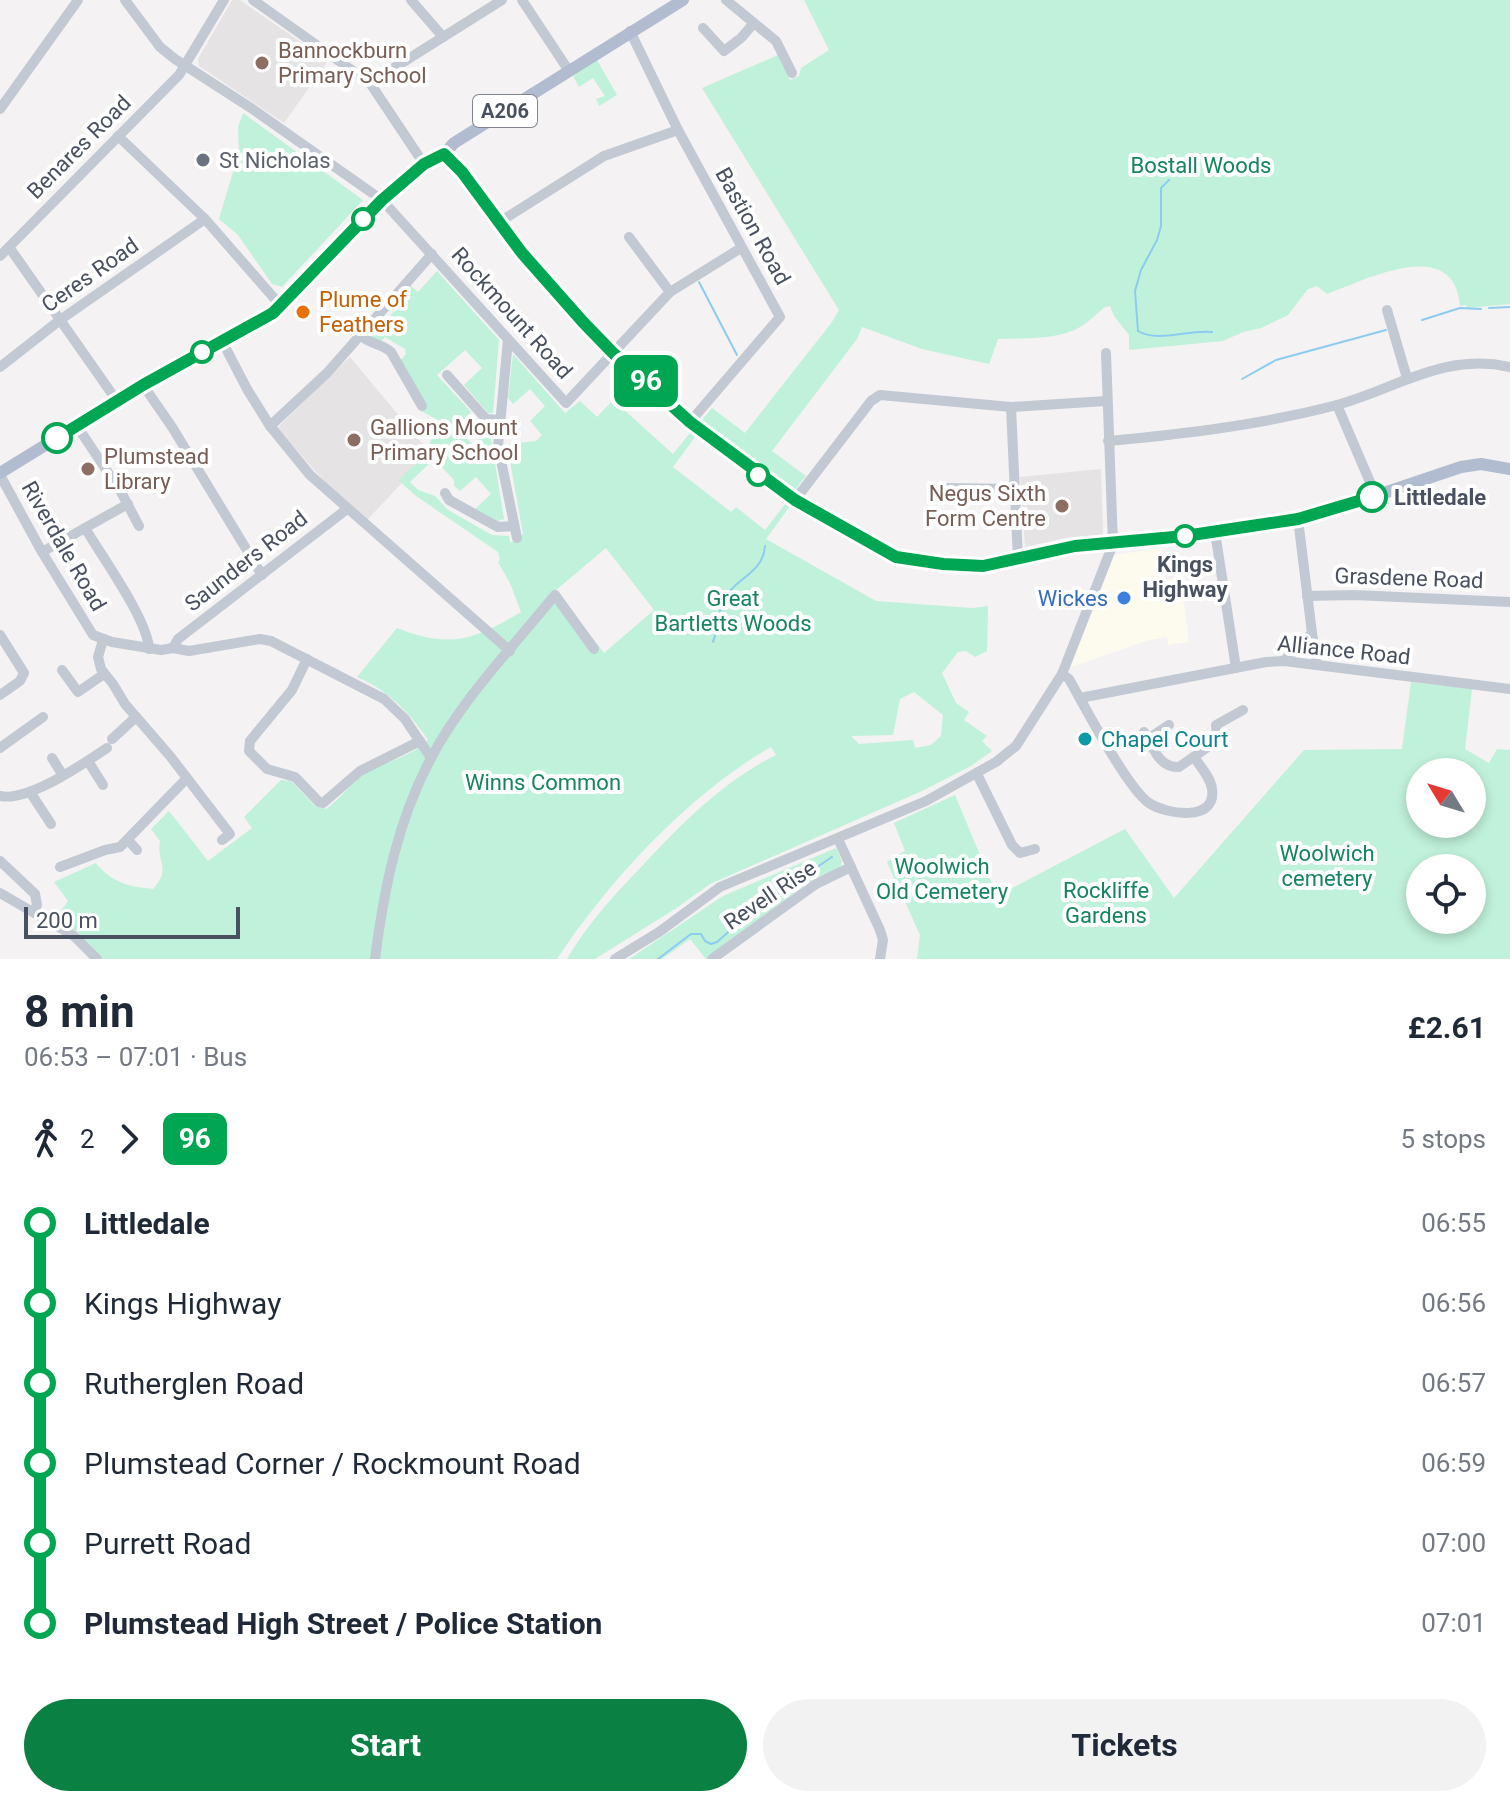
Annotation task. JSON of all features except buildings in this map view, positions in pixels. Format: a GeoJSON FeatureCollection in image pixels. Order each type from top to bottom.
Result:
{"type":"FeatureCollection","features":[{"type":"Feature","properties":{"kind":"main road","name":"A206"},"geometry":{"type":"LineString","coordinates":[[0,474],[143,385],[262,320],[281,306],[382,200],[424,164],[683,0]]}},
{"type":"Feature","properties":{"kind":"main road"},"geometry":{"type":"LineString","coordinates":[[444,154],[462,172],[498,223],[612,352],[690,422],[795,500],[896,557],[973,566],[1075,546],[1215,532],[1298,519],[1461,467],[1481,464],[1510,469]]}},
{"type":"Feature","properties":{"kind":"street"},"geometry":{"type":"LineString","coordinates":[[0,109],[78,0]]}},
{"type":"Feature","properties":{"kind":"street","name":"Rockmount Road"},"geometry":{"type":"LineString","coordinates":[[125,0],[160,47],[382,200],[566,403],[612,352]]}},
{"type":"Feature","properties":{"kind":"street","name":"Benares Road"},"geometry":{"type":"LineString","coordinates":[[0,256],[186,66],[224,0]]}},
{"type":"Feature","properties":{"kind":"street"},"geometry":{"type":"LineString","coordinates":[[253,0],[370,83],[424,164]]}},
{"type":"Feature","properties":{"kind":"street"},"geometry":{"type":"LineString","coordinates":[[411,0],[443,37]]}},
{"type":"Feature","properties":{"kind":"street"},"geometry":{"type":"LineString","coordinates":[[370,83],[502,0]]}},
{"type":"Feature","properties":{"kind":"street"},"geometry":{"type":"LineString","coordinates":[[522,0],[569,71]]}},
{"type":"Feature","properties":{"kind":"street"},"geometry":{"type":"LineString","coordinates":[[726,0],[776,41],[792,73]]}},
{"type":"Feature","properties":{"kind":"street"},"geometry":{"type":"LineString","coordinates":[[703,28],[724,51],[754,23]]}},
{"type":"Feature","properties":{"kind":"street","name":"Bastion Road"},"geometry":{"type":"LineString","coordinates":[[630,31],[678,130],[780,317],[690,422]]}},
{"type":"Feature","properties":{"kind":"street"},"geometry":{"type":"LineString","coordinates":[[498,223],[604,156],[678,130]]}},
{"type":"Feature","properties":{"kind":"street"},"geometry":{"type":"LineString","coordinates":[[118,136],[205,219],[281,306]]}},
{"type":"Feature","properties":{"kind":"street","name":"Ceres Road"},"geometry":{"type":"LineString","coordinates":[[0,367],[60,320],[205,219]]}},
{"type":"Feature","properties":{"kind":"street"},"geometry":{"type":"LineString","coordinates":[[629,237],[670,292]]}},
{"type":"Feature","properties":{"kind":"street"},"geometry":{"type":"LineString","coordinates":[[9,247],[117,401]]}},
{"type":"Feature","properties":{"kind":"street"},"geometry":{"type":"LineString","coordinates":[[612,352],[670,292],[741,248]]}},
{"type":"Feature","properties":{"kind":"street"},"geometry":{"type":"LineString","coordinates":[[270,426],[327,373],[432,254]]}},
{"type":"Feature","properties":{"kind":"street"},"geometry":{"type":"LineString","coordinates":[[1387,310],[1407,378]]}},
{"type":"Feature","properties":{"kind":"street"},"geometry":{"type":"LineString","coordinates":[[360,335],[367,342],[391,352],[422,406]]}},
{"type":"Feature","properties":{"kind":"street"},"geometry":{"type":"LineString","coordinates":[[508,340],[498,446],[517,538]]}},
{"type":"Feature","properties":{"kind":"street"},"geometry":{"type":"LineString","coordinates":[[222,341],[270,426],[310,475],[510,651]]}},
{"type":"Feature","properties":{"kind":"street"},"geometry":{"type":"LineString","coordinates":[[615,959],[659,932],[720,887],[926,801],[977,774],[1016,746],[1062,674],[1113,544],[1106,353]]}},
{"type":"Feature","properties":{"kind":"street"},"geometry":{"type":"LineString","coordinates":[[1108,441],[1236,428],[1337,405],[1407,378],[1461,363],[1510,367]]}},
{"type":"Feature","properties":{"kind":"street"},"geometry":{"type":"LineString","coordinates":[[447,375],[486,419],[500,420]]}},
{"type":"Feature","properties":{"kind":"street"},"geometry":{"type":"LineString","coordinates":[[143,385],[262,575]]}},
{"type":"Feature","properties":{"kind":"street"},"geometry":{"type":"LineString","coordinates":[[795,500],[871,401],[880,395],[1011,407],[1106,401]]}},
{"type":"Feature","properties":{"kind":"street"},"geometry":{"type":"LineString","coordinates":[[1337,405],[1376,496]]}},
{"type":"Feature","properties":{"kind":"street"},"geometry":{"type":"LineString","coordinates":[[1011,407],[1018,559]]}},
{"type":"Feature","properties":{"kind":"street"},"geometry":{"type":"LineString","coordinates":[[77,426],[139,526]]}},
{"type":"Feature","properties":{"kind":"street","name":"Riverdale Road"},"geometry":{"type":"LineString","coordinates":[[0,474],[89,631],[103,640],[161,650],[173,648],[189,651],[266,639],[384,699],[405,719],[431,758]]}},
{"type":"Feature","properties":{"kind":"street"},"geometry":{"type":"LineString","coordinates":[[946,488],[1016,489]]}},
{"type":"Feature","properties":{"kind":"street"},"geometry":{"type":"LineString","coordinates":[[445,493],[449,500],[498,527],[514,526]]}},
{"type":"Feature","properties":{"kind":"street"},"geometry":{"type":"LineString","coordinates":[[42,552],[128,504]]}},
{"type":"Feature","properties":{"kind":"street","name":"Saunders Road"},"geometry":{"type":"LineString","coordinates":[[173,648],[178,639],[347,509]]}},
{"type":"Feature","properties":{"kind":"street"},"geometry":{"type":"LineString","coordinates":[[1298,519],[1317,665]]}},
{"type":"Feature","properties":{"kind":"street"},"geometry":{"type":"LineString","coordinates":[[85,528],[133,609],[149,642],[149,649]]}},
{"type":"Feature","properties":{"kind":"street"},"geometry":{"type":"LineString","coordinates":[[1215,532],[1236,668]]}},
{"type":"Feature","properties":{"kind":"street"},"geometry":{"type":"LineString","coordinates":[[375,959],[382,905],[396,843],[431,758],[463,711],[555,595],[594,649]]}},
{"type":"Feature","properties":{"kind":"street","name":"Grasdene Road"},"geometry":{"type":"LineString","coordinates":[[1307,596],[1510,602]]}},
{"type":"Feature","properties":{"kind":"street"},"geometry":{"type":"LineString","coordinates":[[1284,661],[1312,633]]}},
{"type":"Feature","properties":{"kind":"street"},"geometry":{"type":"LineString","coordinates":[[0,635],[24,673],[20,681],[0,695]]}},
{"type":"Feature","properties":{"kind":"street"},"geometry":{"type":"LineString","coordinates":[[103,640],[98,664],[136,717],[209,800],[230,834],[222,840]]}},
{"type":"Feature","properties":{"kind":"street"},"geometry":{"type":"LineString","coordinates":[[307,659],[292,690],[248,747],[259,764],[274,772],[295,777],[323,803],[360,771],[420,741]]}},
{"type":"Feature","properties":{"kind":"street","name":"Alliance Road"},"geometry":{"type":"LineString","coordinates":[[1080,698],[1284,661],[1510,689]]}},
{"type":"Feature","properties":{"kind":"street"},"geometry":{"type":"LineString","coordinates":[[62,670],[78,692],[104,674]]}},
{"type":"Feature","properties":{"kind":"street"},"geometry":{"type":"LineString","coordinates":[[1062,674],[1069,679],[1142,797],[1157,807],[1179,813],[1195,813],[1209,804],[1212,786],[1194,757]]}},
{"type":"Feature","properties":{"kind":"street"},"geometry":{"type":"LineString","coordinates":[[1169,725],[1146,735],[1167,766],[1179,767],[1215,742],[1216,725],[1243,710]]}},
{"type":"Feature","properties":{"kind":"street"},"geometry":{"type":"LineString","coordinates":[[0,748],[43,717]]}},
{"type":"Feature","properties":{"kind":"street"},"geometry":{"type":"LineString","coordinates":[[0,796],[11,797],[30,792],[88,761],[136,717]]}},
{"type":"Feature","properties":{"kind":"street"},"geometry":{"type":"LineString","coordinates":[[52,758],[62,774]]}},
{"type":"Feature","properties":{"kind":"street"},"geometry":{"type":"LineString","coordinates":[[88,761],[103,785]]}},
{"type":"Feature","properties":{"kind":"street"},"geometry":{"type":"LineString","coordinates":[[977,774],[1012,845],[1020,853],[1035,849]]}},
{"type":"Feature","properties":{"kind":"street"},"geometry":{"type":"LineString","coordinates":[[60,867],[120,847],[187,778]]}},
{"type":"Feature","properties":{"kind":"street"},"geometry":{"type":"LineString","coordinates":[[30,792],[51,824]]}},
{"type":"Feature","properties":{"kind":"street"},"geometry":{"type":"LineString","coordinates":[[838,839],[880,930],[883,940],[880,959]]}},
{"type":"Feature","properties":{"kind":"street"},"geometry":{"type":"LineString","coordinates":[[128,840],[137,850]]}},
{"type":"Feature","properties":{"kind":"street"},"geometry":{"type":"LineString","coordinates":[[0,861],[35,894],[37,905],[33,912]]}},
{"type":"Feature","properties":{"kind":"street","name":"Revell Rise"},"geometry":{"type":"LineString","coordinates":[[712,959],[816,884],[851,867]]}},
{"type":"Feature","properties":{"kind":"street"},"geometry":{"type":"LineString","coordinates":[[0,893],[74,936],[97,959]]}},
{"type":"Feature","properties":{"kind":"shaded area","name":"Bannockburn Primary School"},"geometry":{"type":"Polygon","coordinates":[[[232,0],[240,0],[328,61],[284,123],[199,66],[198,59],[232,0]]]}},
{"type":"Feature","properties":{"kind":"shaded area","name":"Gallions Mount Primary School"},"geometry":{"type":"Polygon","coordinates":[[[350,357],[430,453],[367,520],[334,492],[277,428],[350,357]]]}},
{"type":"Feature","properties":{"kind":"shaded area","name":"Negus Sixth Form Centre"},"geometry":{"type":"Polygon","coordinates":[[[1101,469],[1103,535],[1066,538],[1025,547],[1020,477],[1101,469]]]}},
{"type":"Feature","properties":{"kind":"shaded area"},"geometry":{"type":"Polygon","coordinates":[[[1161,548],[1165,580],[1181,578],[1189,642],[1168,645],[1167,637],[1149,640],[1071,667],[1114,555],[1161,548]]]}},
{"type":"Feature","properties":{"kind":"green space","name":"Bostall Woods"},"geometry":{"type":"Polygon","coordinates":[[[804,0],[1510,0],[1510,304],[1460,306],[1454,284],[1442,272],[1426,267],[1406,268],[1327,294],[1317,286],[1308,289],[1288,315],[1223,341],[1129,350],[1129,335],[1110,306],[1087,323],[1062,334],[998,339],[989,364],[922,349],[862,327],[857,339],[772,451],[806,476],[795,490],[701,421],[712,408],[745,433],[839,310],[702,88],[778,55],[790,80],[799,76],[801,68],[829,50],[804,0]]]}},
{"type":"Feature","properties":{"kind":"green space"},"geometry":{"type":"Polygon","coordinates":[[[597,60],[617,95],[599,106],[596,99],[605,96],[593,78],[579,87],[573,76],[597,60]]]}},
{"type":"Feature","properties":{"kind":"green space"},"geometry":{"type":"Polygon","coordinates":[[[243,113],[363,200],[282,287],[272,284],[238,235],[219,219],[239,152],[238,127],[243,113]]]}},
{"type":"Feature","properties":{"kind":"green space"},"geometry":{"type":"Polygon","coordinates":[[[437,271],[499,340],[493,413],[488,413],[464,385],[482,368],[465,350],[437,375],[471,412],[456,427],[473,445],[482,437],[491,438],[504,519],[498,521],[475,509],[491,494],[476,477],[460,491],[434,459],[410,482],[418,490],[435,496],[448,510],[492,535],[509,536],[510,543],[523,534],[507,444],[536,441],[542,435],[530,421],[545,406],[530,389],[513,404],[508,398],[513,354],[565,413],[580,401],[597,417],[613,400],[673,454],[690,433],[695,437],[673,467],[731,512],[736,507],[765,530],[786,503],[790,506],[766,539],[876,601],[972,608],[988,606],[987,651],[975,657],[966,651],[958,652],[942,673],[956,703],[969,712],[964,720],[987,736],[982,741],[992,751],[971,766],[922,791],[710,884],[595,959],[567,959],[602,909],[659,848],[722,790],[776,755],[771,747],[711,789],[653,841],[601,899],[557,959],[103,959],[78,932],[54,921],[68,901],[54,882],[96,863],[121,882],[153,889],[163,870],[160,841],[151,829],[169,811],[208,861],[252,828],[244,817],[281,780],[291,781],[314,805],[326,809],[364,775],[408,754],[428,740],[397,703],[357,677],[397,628],[447,640],[475,635],[521,612],[498,562],[498,552],[416,496],[398,480],[429,452],[427,449],[440,421],[421,411],[425,405],[400,361],[406,354],[405,349],[385,337],[381,342],[367,336],[378,320],[384,323],[395,310],[391,307],[410,285],[418,292],[437,271]],[[606,548],[556,590],[604,653],[654,610],[606,548]],[[914,692],[900,699],[893,735],[851,736],[859,744],[913,740],[915,748],[931,745],[941,736],[943,715],[914,692]]]}},
{"type":"Feature","properties":{"kind":"green space"},"geometry":{"type":"Polygon","coordinates":[[[1411,682],[1472,689],[1465,749],[1480,758],[1406,758],[1406,838],[1486,838],[1486,761],[1489,763],[1497,749],[1510,750],[1510,959],[917,959],[920,935],[887,862],[905,851],[894,823],[955,795],[997,896],[1125,829],[1174,898],[1304,750],[1402,749],[1411,682]]]}},
{"type":"Feature","properties":{"kind":"green space"},"geometry":{"type":"Polygon","coordinates":[[[836,848],[842,861],[840,869],[815,878],[706,959],[690,939],[662,959],[629,959],[723,896],[836,848]]]}},
{"type":"Feature","properties":{"kind":"waterway"},"geometry":{"type":"LineString","coordinates":[[1174,175],[1185,170]]}},
{"type":"Feature","properties":{"kind":"waterway"},"geometry":{"type":"LineString","coordinates":[[1169,180],[1161,188],[1161,226],[1157,240],[1141,270],[1135,291],[1138,331],[1155,336],[1212,332]]}},
{"type":"Feature","properties":{"kind":"waterway"},"geometry":{"type":"LineString","coordinates":[[699,282],[737,355]]}},
{"type":"Feature","properties":{"kind":"waterway"},"geometry":{"type":"LineString","coordinates":[[1489,308],[1510,307]]}},
{"type":"Feature","properties":{"kind":"waterway"},"geometry":{"type":"LineString","coordinates":[[1422,320],[1460,308],[1481,309]]}},
{"type":"Feature","properties":{"kind":"waterway"},"geometry":{"type":"LineString","coordinates":[[1242,379],[1276,360],[1386,330]]}},
{"type":"Feature","properties":{"kind":"waterway"},"geometry":{"type":"LineString","coordinates":[[713,642],[724,599],[754,570],[765,546]]}},
{"type":"Feature","properties":{"kind":"waterway"},"geometry":{"type":"LineString","coordinates":[[658,959],[691,934],[701,934],[711,944],[717,942],[751,912],[832,857]]}},
{"type":"Feature","properties":{"kind":"bus line","name":"96"},"geometry":{"type":"LineString","coordinates":[[57,438],[143,385],[273,313],[402,181],[424,164],[444,154],[462,172],[522,253],[583,322],[690,422],[795,500],[896,557],[983,566],[1075,546],[1185,536],[1298,519],[1372,497]]}},
{"type":"Feature","properties":{"kind":"place","name":"Bannockburn Primary School"},"geometry":{"type":"Point","coordinates":[262,63]}},
{"type":"Feature","properties":{"kind":"place","name":"St Nicholas"},"geometry":{"type":"Point","coordinates":[203,160]}},
{"type":"Feature","properties":{"kind":"place","name":"Plume of Feathers"},"geometry":{"type":"Point","coordinates":[303,312]}},
{"type":"Feature","properties":{"kind":"place","name":"Gallions Mount Primary School"},"geometry":{"type":"Point","coordinates":[354,440]}},
{"type":"Feature","properties":{"kind":"place","name":"Plumstead Library"},"geometry":{"type":"Point","coordinates":[88,469]}},
{"type":"Feature","properties":{"kind":"place","name":"Littledale"},"geometry":{"type":"Point","coordinates":[1372,497]}},
{"type":"Feature","properties":{"kind":"place","name":"Negus Sixth Form Centre"},"geometry":{"type":"Point","coordinates":[1062,506]}},
{"type":"Feature","properties":{"kind":"place","name":"Kings Highway"},"geometry":{"type":"Point","coordinates":[1185,536]}},
{"type":"Feature","properties":{"kind":"place","name":"Wickes"},"geometry":{"type":"Point","coordinates":[1124,598]}},
{"type":"Feature","properties":{"kind":"place","name":"Chapel Court"},"geometry":{"type":"Point","coordinates":[1085,739]}},
{"type":"Feature","properties":{"kind":"park label","name":"Great Bartletts Woods"},"geometry":{"type":"Point","coordinates":[733,610]}},
{"type":"Feature","properties":{"kind":"park label","name":"Winns Common"},"geometry":{"type":"Point","coordinates":[543,782]}},
{"type":"Feature","properties":{"kind":"park label","name":"Woolwich cemetery"},"geometry":{"type":"Point","coordinates":[1327,866]}},
{"type":"Feature","properties":{"kind":"park label","name":"Woolwich Old Cemetery"},"geometry":{"type":"Point","coordinates":[942,878]}},
{"type":"Feature","properties":{"kind":"park label","name":"Rockliffe Gardens"},"geometry":{"type":"Point","coordinates":[1106,902]}}]}
